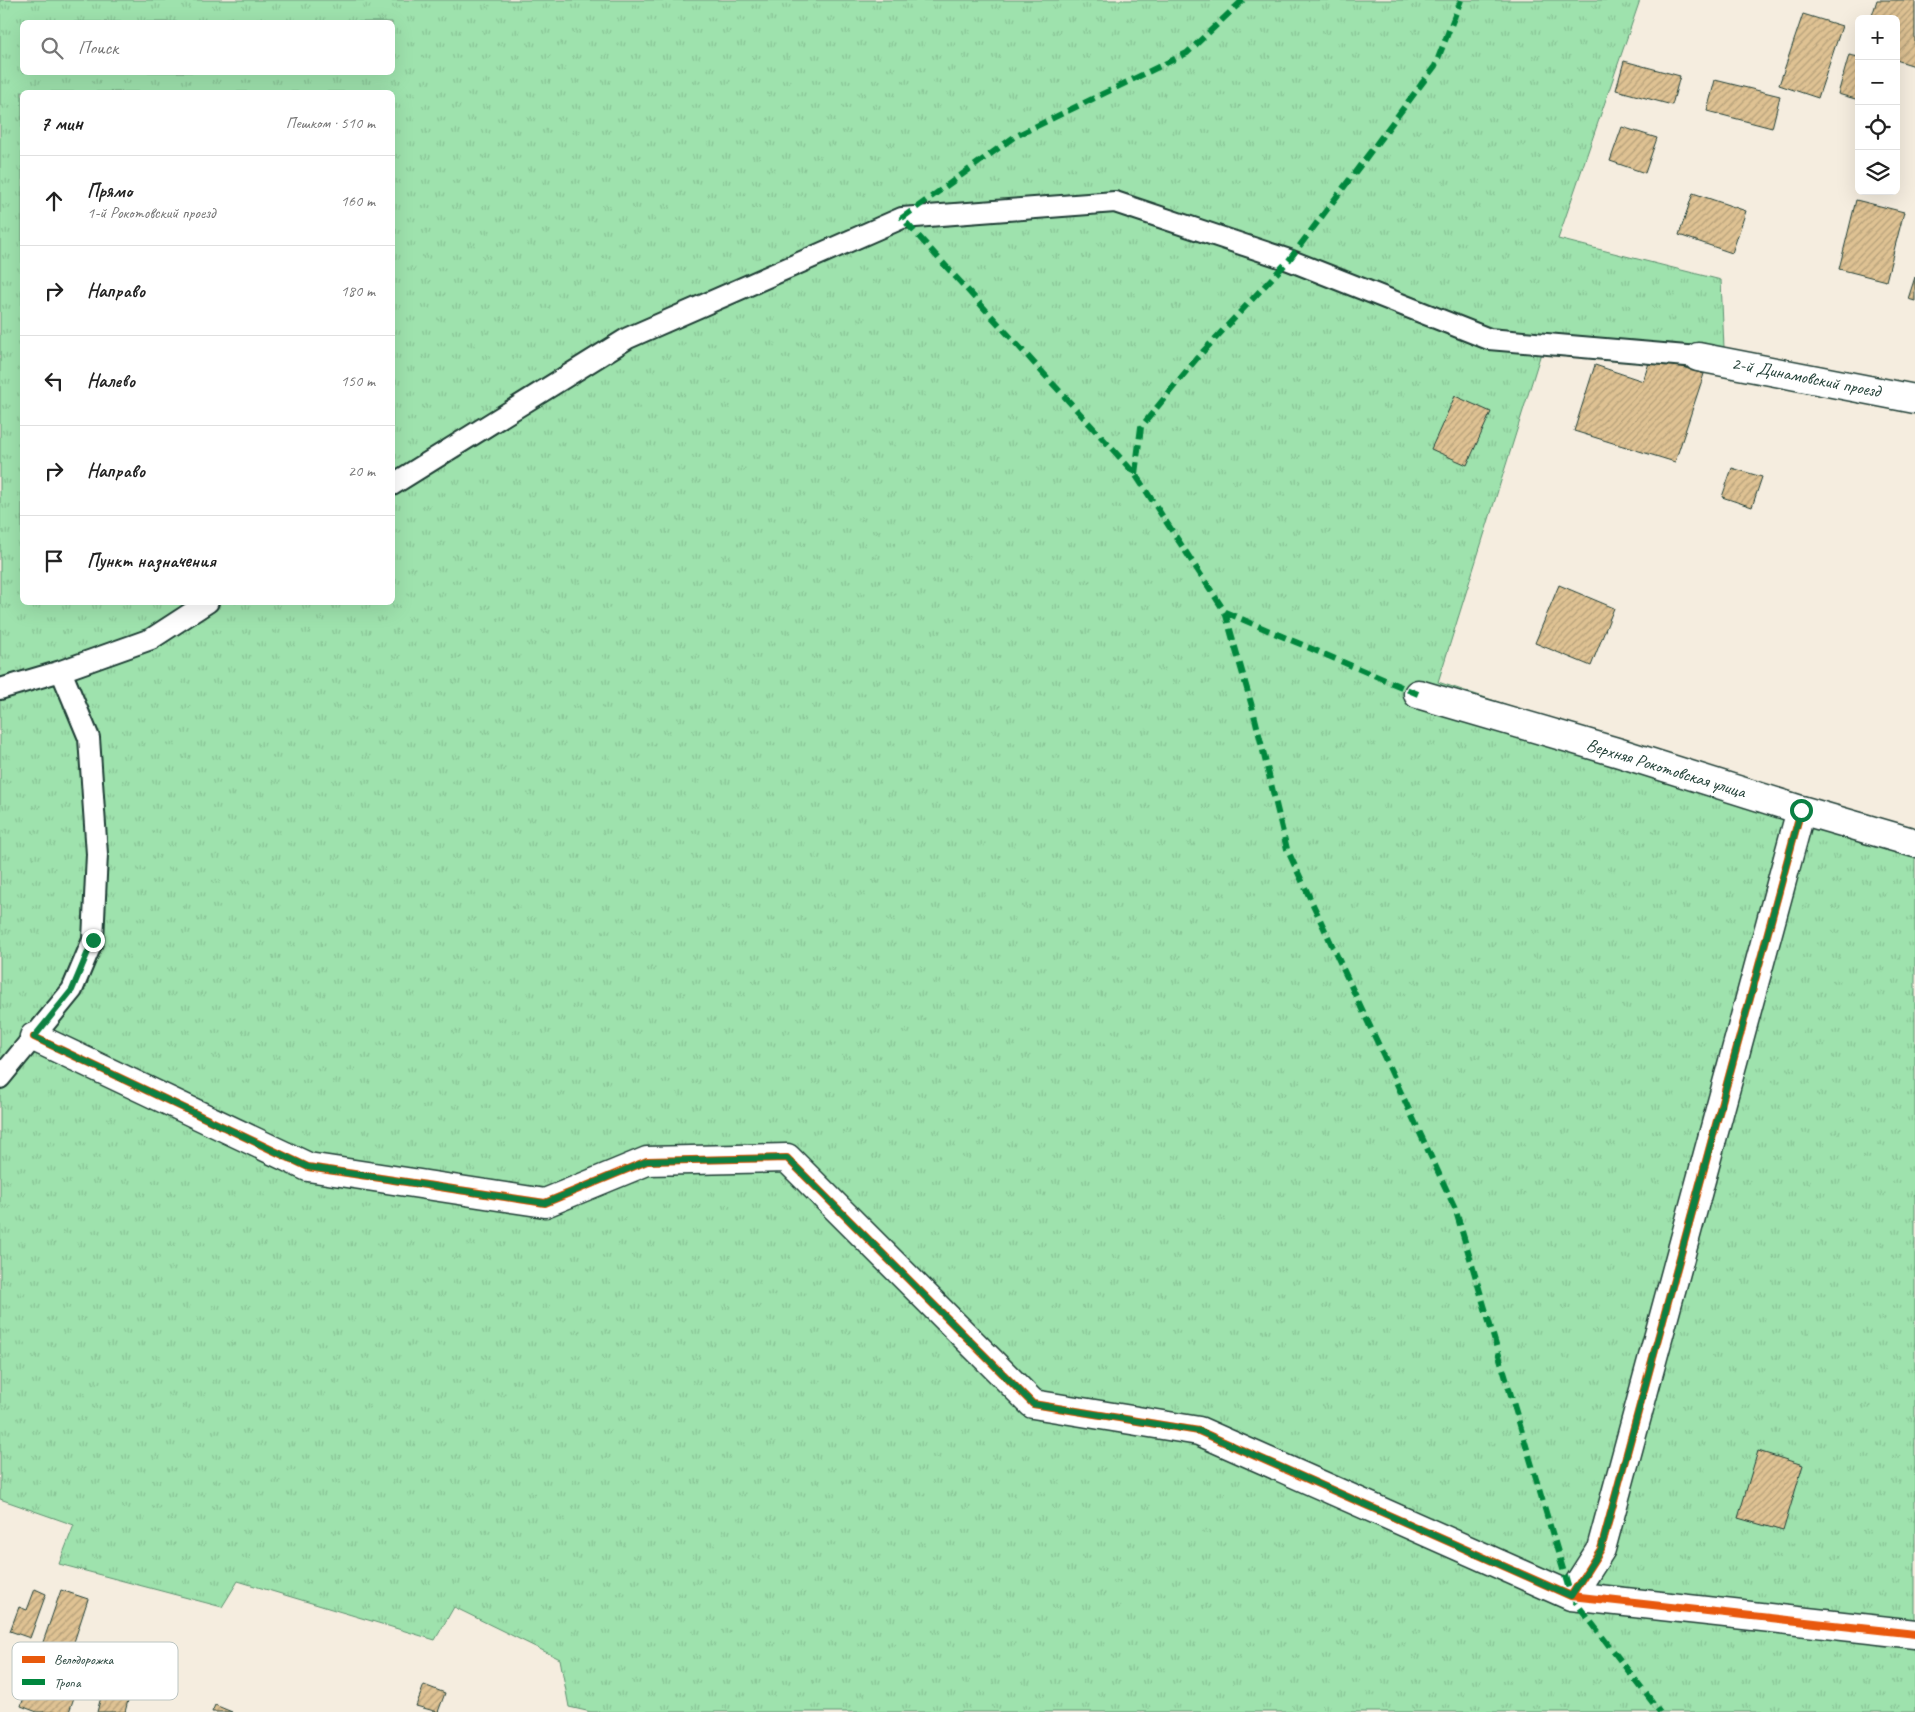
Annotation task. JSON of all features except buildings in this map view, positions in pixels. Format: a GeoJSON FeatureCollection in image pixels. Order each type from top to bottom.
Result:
{"type":"FeatureCollection","features":[{"type":"Feature","properties":{"kind":"street","name":"2-й Динамовский проезд"},"geometry":{"type":"LineString","coordinates":[[1698,357],[1915,398]]}},
{"type":"Feature","properties":{"kind":"street","name":"Верхняя Рокотовская улица"},"geometry":{"type":"LineString","coordinates":[[1418,694],[1915,843]]}},
{"type":"Feature","properties":{"kind":"street"},"geometry":{"type":"LineString","coordinates":[[1571,1596],[1601,1549],[1801,810]]}},
{"type":"Feature","properties":{"kind":"street"},"geometry":{"type":"LineString","coordinates":[[34,1037],[308,1167],[545,1203],[647,1161],[787,1158],[1033,1404],[1199,1431],[1571,1596],[1915,1634]]}},
{"type":"Feature","properties":{"kind":"lane"},"geometry":{"type":"LineString","coordinates":[[395,483],[628,338],[902,218],[1115,202],[1289,260],[1489,339],[1698,357]]}},
{"type":"Feature","properties":{"kind":"lane"},"geometry":{"type":"LineString","coordinates":[[0,689],[61,671],[151,639],[203,605]]}},
{"type":"Feature","properties":{"kind":"lane"},"geometry":{"type":"LineString","coordinates":[[0,1078],[72,990],[93,940],[97,854],[89,738],[61,671]]}},
{"type":"Feature","properties":{"kind":"green space"},"geometry":{"type":"Polygon","coordinates":[[[0,0],[1640,0],[1558,239],[1721,280],[1724,348],[1705,368],[1542,350],[1438,682],[1619,742],[1915,831],[1915,1712],[591,1712],[569,1707],[560,1659],[454,1607],[435,1640],[238,1581],[222,1607],[59,1564],[74,1525],[0,1499],[0,0]]]}},
{"type":"Feature","properties":{"kind":"marked path"},"geometry":{"type":"LineString","coordinates":[[1243,0],[1187,53],[1014,137],[902,218],[1135,474],[1225,612],[1253,710],[1287,849],[1455,1208],[1571,1596],[1660,1712]]}},
{"type":"Feature","properties":{"kind":"marked path"},"geometry":{"type":"LineString","coordinates":[[1135,474],[1141,427],[1197,358],[1289,260],[1435,66],[1461,0]]}},
{"type":"Feature","properties":{"kind":"marked path"},"geometry":{"type":"LineString","coordinates":[[1225,612],[1418,694]]}},
{"type":"Feature","properties":{"kind":"cycle path"},"geometry":{"type":"LineString","coordinates":[[1571,1596],[1601,1549],[1801,810]]}},
{"type":"Feature","properties":{"kind":"cycle path"},"geometry":{"type":"LineString","coordinates":[[34,1037],[308,1167],[545,1203],[647,1161],[787,1158],[1033,1404],[1199,1431],[1571,1596],[1915,1634]]}},
{"type":"Feature","properties":{"kind":"route"},"geometry":{"type":"LineString","coordinates":[[93,940],[72,990],[34,1037],[308,1167],[545,1203],[647,1161],[787,1158],[1033,1404],[1199,1431],[1571,1596],[1601,1549],[1801,810]]}}]}
